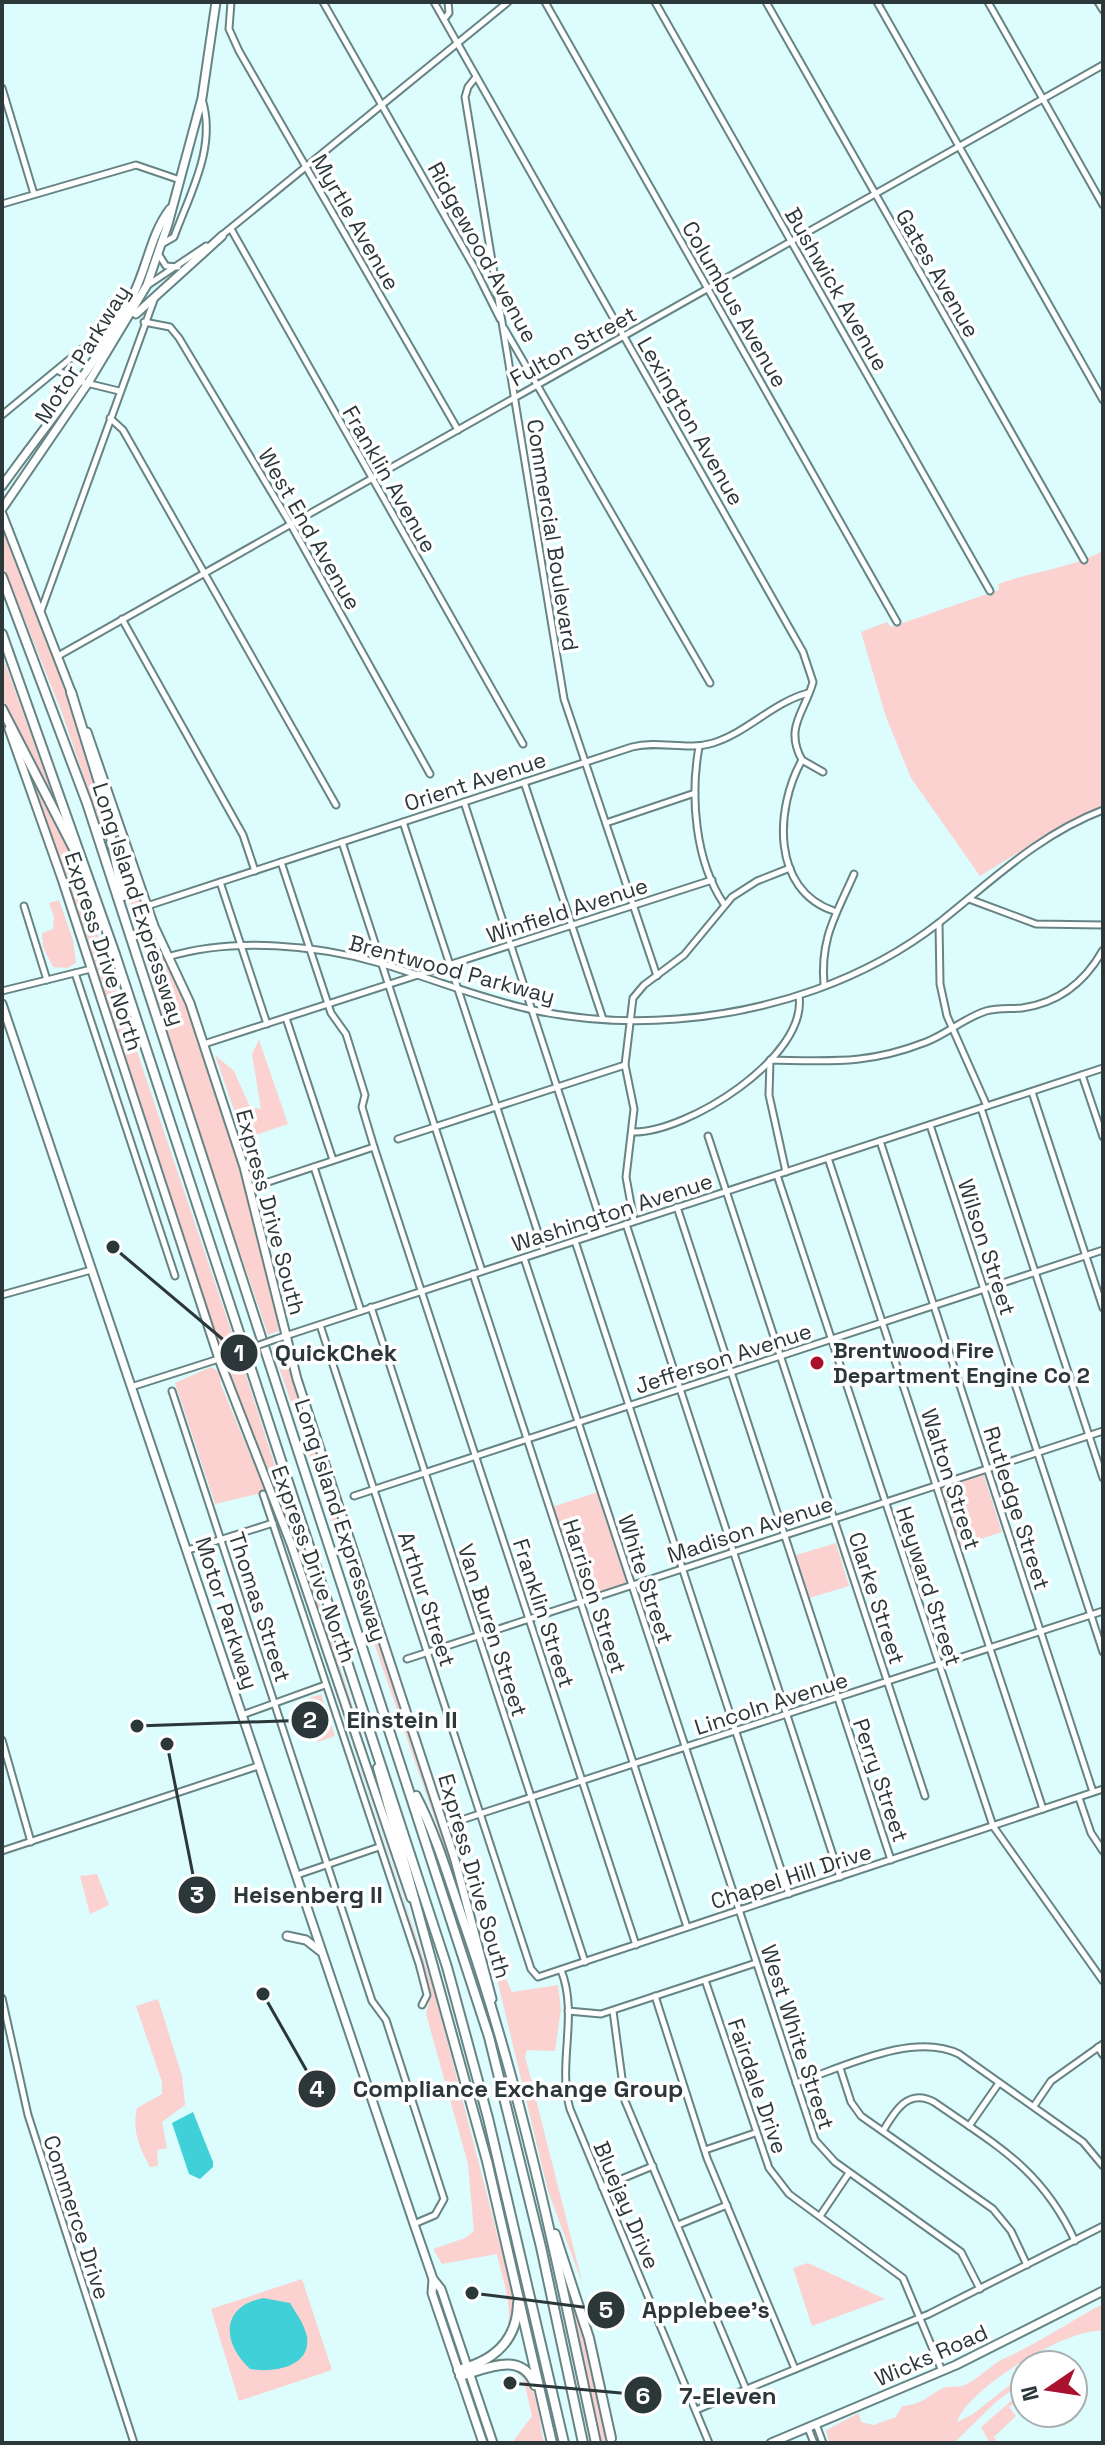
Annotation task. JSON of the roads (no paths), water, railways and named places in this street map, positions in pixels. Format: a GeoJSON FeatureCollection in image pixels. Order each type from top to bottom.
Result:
{"type":"FeatureCollection","features":[{"type":"Feature","properties":{"kind":"highway","name":"Long Island Expressway"},"geometry":{"type":"LineString","coordinates":[[2,577],[62,732],[149,990],[489,2037],[541,2247],[583,2443]]}},
{"type":"Feature","properties":{"kind":"highway","name":"Long Island Expressway"},"geometry":{"type":"LineString","coordinates":[[2,634],[115,954],[468,2042],[518,2239],[564,2443]]}},
{"type":"Feature","properties":{"kind":"highway"},"geometry":{"type":"LineString","coordinates":[[71,692],[99,782],[126,909],[149,990]]}},
{"type":"Feature","properties":{"kind":"highway"},"geometry":{"type":"LineString","coordinates":[[2,709],[59,814],[115,954]]}},
{"type":"Feature","properties":{"kind":"highway"},"geometry":{"type":"LineString","coordinates":[[377,1755],[379,1780],[415,1907]]}},
{"type":"Feature","properties":{"kind":"highway"},"geometry":{"type":"LineString","coordinates":[[401,1766],[428,1823],[501,2044]]}},
{"type":"Feature","properties":{"kind":"highway","name":"Express Drive North"},"geometry":{"type":"LineString","coordinates":[[415,1907],[470,2093],[552,2443]]}},
{"type":"Feature","properties":{"kind":"highway","name":"Express Drive South"},"geometry":{"type":"LineString","coordinates":[[501,2044],[538,2184],[596,2443]]}},
{"type":"Feature","properties":{"kind":"highway"},"geometry":{"type":"LineString","coordinates":[[538,2184],[589,2338],[612,2440]]}},
{"type":"Feature","properties":{"kind":"highway"},"geometry":{"type":"LineString","coordinates":[[464,2372],[495,2355],[508,2339],[516,2319],[516,2279]]}},
{"type":"Feature","properties":{"kind":"highway"},"geometry":{"type":"LineString","coordinates":[[464,2372],[507,2363],[524,2369],[533,2379],[546,2414]]}},
{"type":"Feature","properties":{"kind":"main road","name":"Motor Parkway"},"geometry":{"type":"LineString","coordinates":[[4,482],[147,285],[202,98],[216,2]]}},
{"type":"Feature","properties":{"kind":"main road","name":"Motor Parkway"},"geometry":{"type":"LineString","coordinates":[[2,512],[88,383],[124,319],[161,221],[170,208]]}},
{"type":"Feature","properties":{"kind":"main road"},"geometry":{"type":"LineString","coordinates":[[124,319],[222,236]]}},
{"type":"Feature","properties":{"kind":"main road","name":"Express Drive South"},"geometry":{"type":"LineString","coordinates":[[2,512],[58,656],[147,906],[187,995],[204,1044],[250,1188],[285,1337],[455,1860],[487,1975],[501,2044]]}},
{"type":"Feature","properties":{"kind":"main road","name":"Express Drive North"},"geometry":{"type":"LineString","coordinates":[[2,709],[219,1359],[291,1544],[395,1859],[415,1907]]}},
{"type":"Feature","properties":{"kind":"main road","name":"Motor Parkway"},"geometry":{"type":"LineString","coordinates":[[2,1004],[414,2224],[433,2279],[441,2289],[483,2443]]}},
{"type":"Feature","properties":{"kind":"main road"},"geometry":{"type":"LineString","coordinates":[[287,1936],[306,1940],[322,1953]]}},
{"type":"Feature","properties":{"kind":"main road","name":"Wicks Road"},"geometry":{"type":"LineString","coordinates":[[771,2443],[942,2371],[1103,2291]]}},
{"type":"Feature","properties":{"kind":"main road","name":"Motor Parkway"},"geometry":{"type":"LineString","coordinates":[[464,2372],[493,2443]]}},
{"type":"Feature","properties":{"kind":"street","name":"Myrtle Avenue"},"geometry":{"type":"LineString","coordinates":[[231,2],[229,29],[458,430]]}},
{"type":"Feature","properties":{"kind":"street","name":"Ridgewood Avenue"},"geometry":{"type":"LineString","coordinates":[[323,2],[474,267],[503,326],[540,384],[710,683]]}},
{"type":"Feature","properties":{"kind":"street","name":"Lexington Avenue"},"geometry":{"type":"LineString","coordinates":[[434,2],[803,652],[813,682],[809,693]]}},
{"type":"Feature","properties":{"kind":"street"},"geometry":{"type":"LineString","coordinates":[[444,19],[449,13],[448,2]]}},
{"type":"Feature","properties":{"kind":"street"},"geometry":{"type":"LineString","coordinates":[[136,290],[179,267],[222,236],[508,2]]}},
{"type":"Feature","properties":{"kind":"street","name":"Columbus Avenue"},"geometry":{"type":"LineString","coordinates":[[545,2],[897,622]]}},
{"type":"Feature","properties":{"kind":"street","name":"Bushwick Avenue"},"geometry":{"type":"LineString","coordinates":[[655,2],[990,591]]}},
{"type":"Feature","properties":{"kind":"street","name":"Gates Avenue"},"geometry":{"type":"LineString","coordinates":[[766,2],[1084,560]]}},
{"type":"Feature","properties":{"kind":"street"},"geometry":{"type":"LineString","coordinates":[[877,2],[1103,400]]}},
{"type":"Feature","properties":{"kind":"street"},"geometry":{"type":"LineString","coordinates":[[988,2],[1103,205]]}},
{"type":"Feature","properties":{"kind":"street"},"geometry":{"type":"LineString","coordinates":[[1098,2],[1103,10]]}},
{"type":"Feature","properties":{"kind":"street","name":"Fulton Street"},"geometry":{"type":"LineString","coordinates":[[58,656],[1103,65]]}},
{"type":"Feature","properties":{"kind":"street","name":"Commercial Boulevard"},"geometry":{"type":"LineString","coordinates":[[476,77],[465,97],[564,699],[657,976]]}},
{"type":"Feature","properties":{"kind":"street"},"geometry":{"type":"LineString","coordinates":[[2,88],[34,194]]}},
{"type":"Feature","properties":{"kind":"street"},"geometry":{"type":"LineString","coordinates":[[179,267],[163,264],[160,247],[174,237],[198,176],[207,129],[202,98]]}},
{"type":"Feature","properties":{"kind":"street"},"geometry":{"type":"LineString","coordinates":[[2,204],[136,165],[180,180]]}},
{"type":"Feature","properties":{"kind":"street","name":"Franklin Avenue"},"geometry":{"type":"LineString","coordinates":[[231,229],[523,744]]}},
{"type":"Feature","properties":{"kind":"street"},"geometry":{"type":"LineString","coordinates":[[41,611],[144,322],[158,293]]}},
{"type":"Feature","properties":{"kind":"street"},"geometry":{"type":"LineString","coordinates":[[2,415],[124,319]]}},
{"type":"Feature","properties":{"kind":"street","name":"West End Avenue"},"geometry":{"type":"LineString","coordinates":[[144,322],[170,327],[179,338],[290,523],[430,774]]}},
{"type":"Feature","properties":{"kind":"street"},"geometry":{"type":"LineString","coordinates":[[57,370],[78,381],[119,391]]}},
{"type":"Feature","properties":{"kind":"street"},"geometry":{"type":"LineString","coordinates":[[110,418],[123,430],[336,805]]}},
{"type":"Feature","properties":{"kind":"street"},"geometry":{"type":"LineString","coordinates":[[34,591],[49,590]]}},
{"type":"Feature","properties":{"kind":"street"},"geometry":{"type":"LineString","coordinates":[[122,619],[243,835],[255,871]]}},
{"type":"Feature","properties":{"kind":"street"},"geometry":{"type":"LineString","coordinates":[[809,693],[794,727],[795,745],[802,760],[823,772]]}},
{"type":"Feature","properties":{"kind":"street","name":"Orient Avenue"},"geometry":{"type":"LineString","coordinates":[[147,906],[642,744],[699,746],[728,737],[780,702],[809,693]]}},
{"type":"Feature","properties":{"kind":"street"},"geometry":{"type":"LineString","coordinates":[[699,746],[695,793],[699,836],[712,880],[724,904]]}},
{"type":"Feature","properties":{"kind":"street"},"geometry":{"type":"LineString","coordinates":[[802,760],[785,800],[783,832],[791,868],[810,900],[834,911]]}},
{"type":"Feature","properties":{"kind":"street"},"geometry":{"type":"LineString","coordinates":[[524,782],[603,1019]]}},
{"type":"Feature","properties":{"kind":"street"},"geometry":{"type":"LineString","coordinates":[[606,823],[695,793]]}},
{"type":"Feature","properties":{"kind":"street"},"geometry":{"type":"LineString","coordinates":[[464,802],[604,1231]]}},
{"type":"Feature","properties":{"kind":"street","name":"Brentwood Parkway"},"geometry":{"type":"LineString","coordinates":[[168,957],[192,950],[242,947],[311,951],[382,964],[532,1010],[628,1021],[723,1014],[799,995],[860,971],[939,923],[1026,850],[1103,810]]}},
{"type":"Feature","properties":{"kind":"street"},"geometry":{"type":"LineString","coordinates":[[403,822],[544,1251]]}},
{"type":"Feature","properties":{"kind":"street"},"geometry":{"type":"LineString","coordinates":[[342,842],[482,1271]]}},
{"type":"Feature","properties":{"kind":"street","name":"Franklin Street"},"geometry":{"type":"LineString","coordinates":[[281,862],[328,1004],[346,1034],[365,1095],[362,1107],[374,1147],[636,1945]]}},
{"type":"Feature","properties":{"kind":"street"},"geometry":{"type":"LineString","coordinates":[[634,1221],[626,1177],[634,1109],[625,1065],[633,998],[684,955],[724,904],[757,881],[791,868]]}},
{"type":"Feature","properties":{"kind":"street"},"geometry":{"type":"LineString","coordinates":[[824,985],[824,944],[834,911],[854,874]]}},
{"type":"Feature","properties":{"kind":"street","name":"Winfield Avenue"},"geometry":{"type":"LineString","coordinates":[[204,1044],[712,880]]}},
{"type":"Feature","properties":{"kind":"street"},"geometry":{"type":"LineString","coordinates":[[220,882],[267,1024]]}},
{"type":"Feature","properties":{"kind":"street"},"geometry":{"type":"LineString","coordinates":[[968,898],[1000,913],[1036,924],[1103,925]]}},
{"type":"Feature","properties":{"kind":"street"},"geometry":{"type":"LineString","coordinates":[[24,906],[47,980]]}},
{"type":"Feature","properties":{"kind":"street"},"geometry":{"type":"LineString","coordinates":[[939,923],[940,984],[951,1030],[973,1069],[1035,1273],[1103,1478]]}},
{"type":"Feature","properties":{"kind":"street"},"geometry":{"type":"LineString","coordinates":[[770,1060],[816,1063],[859,1061],[899,1052],[984,1012],[1054,999],[1086,975],[1103,950]]}},
{"type":"Feature","properties":{"kind":"street"},"geometry":{"type":"LineString","coordinates":[[2,991],[91,969]]}},
{"type":"Feature","properties":{"kind":"street"},"geometry":{"type":"LineString","coordinates":[[75,973],[175,1276]]}},
{"type":"Feature","properties":{"kind":"street"},"geometry":{"type":"LineString","coordinates":[[633,1132],[651,1130],[695,1113],[738,1088],[785,1043],[799,1017],[799,995]]}},
{"type":"Feature","properties":{"kind":"street"},"geometry":{"type":"LineString","coordinates":[[286,1018],[333,1160]]}},
{"type":"Feature","properties":{"kind":"street"},"geometry":{"type":"LineString","coordinates":[[770,1060],[769,1095],[786,1172]]}},
{"type":"Feature","properties":{"kind":"street"},"geometry":{"type":"LineString","coordinates":[[398,1139],[625,1065]]}},
{"type":"Feature","properties":{"kind":"street","name":"Washington Avenue"},"geometry":{"type":"LineString","coordinates":[[131,1387],[1103,1068]]}},
{"type":"Feature","properties":{"kind":"street"},"geometry":{"type":"LineString","coordinates":[[1082,1075],[1103,1137]]}},
{"type":"Feature","properties":{"kind":"street"},"geometry":{"type":"LineString","coordinates":[[1032,1092],[1103,1308]]}},
{"type":"Feature","properties":{"kind":"street","name":"Wilson Street"},"geometry":{"type":"LineString","coordinates":[[930,1125],[1103,1652]]}},
{"type":"Feature","properties":{"kind":"street","name":"Clarke Street"},"geometry":{"type":"LineString","coordinates":[[708,1136],[925,1796]]}},
{"type":"Feature","properties":{"kind":"street","name":"Rutledge Street"},"geometry":{"type":"LineString","coordinates":[[880,1141],[1093,1792]]}},
{"type":"Feature","properties":{"kind":"street"},"geometry":{"type":"LineString","coordinates":[[250,1188],[374,1147]]}},
{"type":"Feature","properties":{"kind":"street","name":"Walton Street"},"geometry":{"type":"LineString","coordinates":[[828,1158],[1043,1809]]}},
{"type":"Feature","properties":{"kind":"street"},"geometry":{"type":"LineString","coordinates":[[314,1167],[361,1311]]}},
{"type":"Feature","properties":{"kind":"street","name":"Heyward Street"},"geometry":{"type":"LineString","coordinates":[[777,1175],[993,1826],[1103,1981]]}},
{"type":"Feature","properties":{"kind":"street","name":"Perry Street"},"geometry":{"type":"LineString","coordinates":[[677,1207],[891,1860]]}},
{"type":"Feature","properties":{"kind":"street"},"geometry":{"type":"LineString","coordinates":[[626,1224],[840,1877]]}},
{"type":"Feature","properties":{"kind":"street"},"geometry":{"type":"LineString","coordinates":[[575,1241],[789,1894]]}},
{"type":"Feature","properties":{"kind":"street","name":"Jefferson Avenue"},"geometry":{"type":"LineString","coordinates":[[354,1496],[1103,1250]]}},
{"type":"Feature","properties":{"kind":"street","name":"White Street"},"geometry":{"type":"LineString","coordinates":[[524,1258],[740,1911]]}},
{"type":"Feature","properties":{"kind":"street"},"geometry":{"type":"LineString","coordinates":[[2,1295],[91,1270]]}},
{"type":"Feature","properties":{"kind":"street","name":"Harrison Street"},"geometry":{"type":"LineString","coordinates":[[473,1274],[687,1927]]}},
{"type":"Feature","properties":{"kind":"street","name":"Van Buren Street"},"geometry":{"type":"LineString","coordinates":[[371,1307],[585,1962]]}},
{"type":"Feature","properties":{"kind":"street","name":"Arthur Street"},"geometry":{"type":"LineString","coordinates":[[320,1325],[534,1974]]}},
{"type":"Feature","properties":{"kind":"street","name":"Thomas Street"},"geometry":{"type":"LineString","coordinates":[[172,1391],[330,1864],[372,2001],[386,2020],[444,2199],[435,2215],[414,2224]]}},
{"type":"Feature","properties":{"kind":"street","name":"Madison Avenue"},"geometry":{"type":"LineString","coordinates":[[407,1659],[1103,1431]]}},
{"type":"Feature","properties":{"kind":"street"},"geometry":{"type":"LineString","coordinates":[[263,1494],[419,1964],[427,1995],[422,2005]]}},
{"type":"Feature","properties":{"kind":"street"},"geometry":{"type":"LineString","coordinates":[[188,1550],[273,1523]]}},
{"type":"Feature","properties":{"kind":"street","name":"Lincoln Avenue"},"geometry":{"type":"LineString","coordinates":[[449,1824],[1103,1611]]}},
{"type":"Feature","properties":{"kind":"street"},"geometry":{"type":"LineString","coordinates":[[241,1715],[325,1685]]}},
{"type":"Feature","properties":{"kind":"street"},"geometry":{"type":"LineString","coordinates":[[2,1740],[31,1842]]}},
{"type":"Feature","properties":{"kind":"street"},"geometry":{"type":"LineString","coordinates":[[2,1851],[258,1766]]}},
{"type":"Feature","properties":{"kind":"street","name":"Chapel Hill Drive"},"geometry":{"type":"LineString","coordinates":[[534,1974],[542,1977],[1103,1789]]}},
{"type":"Feature","properties":{"kind":"street"},"geometry":{"type":"LineString","coordinates":[[1079,1797],[1091,1833],[1103,1851]]}},
{"type":"Feature","properties":{"kind":"street"},"geometry":{"type":"LineString","coordinates":[[296,1875],[379,1847]]}},
{"type":"Feature","properties":{"kind":"street","name":"West White Street"},"geometry":{"type":"LineString","coordinates":[[740,1911],[820,2149],[961,2252],[980,2289]]}},
{"type":"Feature","properties":{"kind":"street"},"geometry":{"type":"LineString","coordinates":[[568,2011],[601,2014],[613,2011],[756,1963]]}},
{"type":"Feature","properties":{"kind":"street","name":"Bluejay Drive"},"geometry":{"type":"LineString","coordinates":[[561,1970],[569,1993],[564,2069],[567,2098],[709,2443]]}},
{"type":"Feature","properties":{"kind":"street","name":"Fairdale Drive"},"geometry":{"type":"LineString","coordinates":[[705,1980],[755,2133],[776,2178],[789,2194],[903,2278],[942,2371]]}},
{"type":"Feature","properties":{"kind":"street"},"geometry":{"type":"LineString","coordinates":[[655,1996],[705,2150],[795,2369]]}},
{"type":"Feature","properties":{"kind":"street","name":"Commerce Drive"},"geometry":{"type":"LineString","coordinates":[[2,1998],[31,2125],[134,2443]]}},
{"type":"Feature","properties":{"kind":"street"},"geometry":{"type":"LineString","coordinates":[[613,2011],[625,2101],[746,2389]]}},
{"type":"Feature","properties":{"kind":"street"},"geometry":{"type":"LineString","coordinates":[[796,2083],[906,2047],[929,2045],[959,2054],[1034,2106],[1089,2147],[1103,2166]]}},
{"type":"Feature","properties":{"kind":"street"},"geometry":{"type":"LineString","coordinates":[[1034,2106],[1051,2081],[1100,2046],[1103,2055]]}},
{"type":"Feature","properties":{"kind":"street"},"geometry":{"type":"LineString","coordinates":[[840,2068],[855,2109],[993,2209],[1011,2231],[1027,2265]]}},
{"type":"Feature","properties":{"kind":"street"},"geometry":{"type":"LineString","coordinates":[[969,2126],[999,2083]]}},
{"type":"Feature","properties":{"kind":"street"},"geometry":{"type":"LineString","coordinates":[[883,2131],[903,2102],[920,2097],[934,2102],[1037,2177],[1058,2207],[1075,2241]]}},
{"type":"Feature","properties":{"kind":"street"},"geometry":{"type":"LineString","coordinates":[[705,2150],[755,2133]]}},
{"type":"Feature","properties":{"kind":"street"},"geometry":{"type":"LineString","coordinates":[[602,2187],[653,2166]]}},
{"type":"Feature","properties":{"kind":"street"},"geometry":{"type":"LineString","coordinates":[[820,2216],[849,2173]]}},
{"type":"Feature","properties":{"kind":"street"},"geometry":{"type":"LineString","coordinates":[[678,2225],[727,2205]]}},
{"type":"Feature","properties":{"kind":"street"},"geometry":{"type":"LineString","coordinates":[[696,2410],[919,2318],[1103,2226]]}},
{"type":"Feature","properties":{"kind":"street"},"geometry":{"type":"LineString","coordinates":[[812,2426],[814,2443]]}},
{"type":"Feature","properties":{"kind":"street"},"geometry":{"type":"LineString","coordinates":[[812,2426],[823,2443]]}},
{"type":"Feature","properties":{"kind":"water"},"geometry":{"type":"Polygon","coordinates":[[[193,2112],[213,2162],[213,2167],[200,2179],[189,2174],[172,2123],[193,2112]]]}},
{"type":"Feature","properties":{"kind":"water"},"geometry":{"type":"Polygon","coordinates":[[[263,2298],[290,2303],[307,2337],[303,2356],[297,2362],[279,2369],[250,2369],[234,2348],[230,2337],[230,2327],[239,2309],[263,2298]]]}},
{"type":"Feature","properties":{"kind":"place","name":"QuickChek"},"geometry":{"type":"Point","coordinates":[113,1247]}},
{"type":"Feature","properties":{"kind":"place","name":"Brentwood Fire Department Engine Co 2"},"geometry":{"type":"Point","coordinates":[817,1363]}},
{"type":"Feature","properties":{"kind":"place","name":"Einstein II"},"geometry":{"type":"Point","coordinates":[137,1726]}},
{"type":"Feature","properties":{"kind":"place","name":"Heisenberg II"},"geometry":{"type":"Point","coordinates":[167,1744]}},
{"type":"Feature","properties":{"kind":"place","name":"Compliance Exchange Group"},"geometry":{"type":"Point","coordinates":[263,1994]}},
{"type":"Feature","properties":{"kind":"place","name":"Applebee's"},"geometry":{"type":"Point","coordinates":[472,2293]}},
{"type":"Feature","properties":{"kind":"place","name":"7-Eleven"},"geometry":{"type":"Point","coordinates":[510,2383]}}]}
